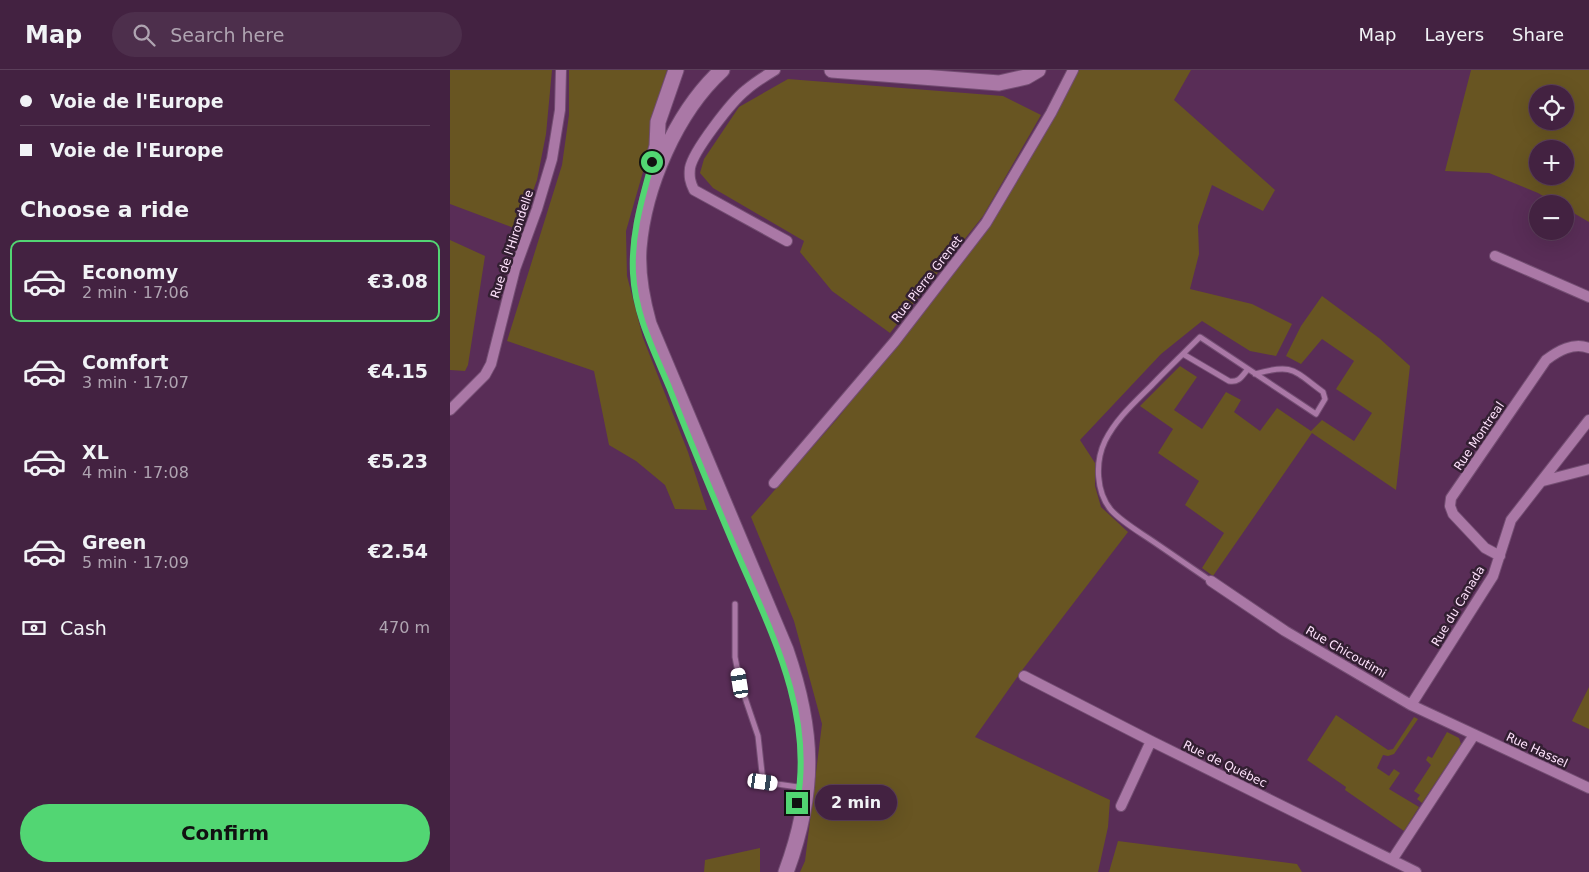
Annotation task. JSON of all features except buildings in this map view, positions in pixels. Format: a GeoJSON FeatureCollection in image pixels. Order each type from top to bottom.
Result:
{"type":"FeatureCollection","features":[{"type":"Feature","properties":{"kind":"main road"},"geometry":{"type":"LineString","coordinates":[[676,70],[658,122],[657,146],[636,219],[632,247],[637,307],[698,461],[790,682],[800,735],[804,788],[787,848],[777,872]]}},
{"type":"Feature","properties":{"kind":"main road"},"geometry":{"type":"LineString","coordinates":[[648,178],[662,144],[678,114],[712,70]]}},
{"type":"Feature","properties":{"kind":"main road"},"geometry":{"type":"LineString","coordinates":[[722,70],[703,91],[681,122],[665,152],[650,192],[642,226],[639,249],[639,277],[643,302],[650,324],[767,604],[798,684],[807,738],[802,821],[786,872]]}},
{"type":"Feature","properties":{"kind":"main road"},"geometry":{"type":"LineString","coordinates":[[832,70],[999,83],[1026,77],[1038,70]]}},
{"type":"Feature","properties":{"kind":"main road"},"geometry":{"type":"LineString","coordinates":[[942,70],[1001,74],[1020,70]]}},
{"type":"Feature","properties":{"kind":"street","name":"Rue de l'Hirondelle"},"geometry":{"type":"LineString","coordinates":[[450,410],[485,375],[492,364],[515,269],[552,159],[560,110],[561,70]]}},
{"type":"Feature","properties":{"kind":"street"},"geometry":{"type":"LineString","coordinates":[[775,70],[763,74],[726,110],[690,166],[689,180],[694,190],[787,241]]}},
{"type":"Feature","properties":{"kind":"street","name":"Rue Pierre Grenet"},"geometry":{"type":"LineString","coordinates":[[774,483],[895,341],[986,223],[1051,113],[1072,70]]}},
{"type":"Feature","properties":{"kind":"street"},"geometry":{"type":"LineString","coordinates":[[1495,256],[1589,297]]}},
{"type":"Feature","properties":{"kind":"street","name":"Rue Montreal"},"geometry":{"type":"LineString","coordinates":[[1500,556],[1485,548],[1453,514],[1450,506],[1451,498],[1546,360],[1558,351],[1572,346],[1589,348]]}},
{"type":"Feature","properties":{"kind":"street","name":"Rue du Canada"},"geometry":{"type":"LineString","coordinates":[[1411,705],[1493,576],[1511,520],[1589,420]]}},
{"type":"Feature","properties":{"kind":"street"},"geometry":{"type":"LineString","coordinates":[[1543,481],[1589,469]]}},
{"type":"Feature","properties":{"kind":"street","name":"Rue Chicoutimi"},"geometry":{"type":"LineString","coordinates":[[1211,581],[1285,631],[1411,705],[1474,735]]}},
{"type":"Feature","properties":{"kind":"street","name":"Rue de Québec"},"geometry":{"type":"LineString","coordinates":[[1024,676],[1152,742],[1416,872]]}},
{"type":"Feature","properties":{"kind":"street"},"geometry":{"type":"LineString","coordinates":[[1392,860],[1474,735]]}},
{"type":"Feature","properties":{"kind":"street","name":"Rue Hassel"},"geometry":{"type":"LineString","coordinates":[[1474,735],[1589,788]]}},
{"type":"Feature","properties":{"kind":"street"},"geometry":{"type":"LineString","coordinates":[[1121,806],[1152,742]]}},
{"type":"Feature","properties":{"kind":"lane"},"geometry":{"type":"LineString","coordinates":[[1211,581],[1113,512],[1106,502],[1099,479],[1099,466],[1105,442],[1119,420],[1200,337],[1255,374],[1316,414],[1324,399],[1323,392],[1292,369],[1284,368],[1255,374]]}},
{"type":"Feature","properties":{"kind":"lane"},"geometry":{"type":"LineString","coordinates":[[1183,354],[1229,381],[1240,380],[1248,369]]}},
{"type":"Feature","properties":{"kind":"lane"},"geometry":{"type":"LineString","coordinates":[[736,604],[735,657],[740,683],[758,736],[763,782],[804,788]]}},
{"type":"Feature","properties":{"kind":"shaded area"},"geometry":{"type":"Polygon","coordinates":[[[450,70],[552,70],[546,134],[537,180],[519,230],[450,204],[450,70]]]}},
{"type":"Feature","properties":{"kind":"shaded area"},"geometry":{"type":"Polygon","coordinates":[[[569,70],[667,70],[656,104],[651,144],[626,231],[627,276],[643,338],[688,452],[707,510],[675,509],[665,485],[636,461],[609,445],[594,371],[507,341],[562,165],[569,115],[569,70]]]}},
{"type":"Feature","properties":{"kind":"shaded area"},"geometry":{"type":"Polygon","coordinates":[[[1076,70],[1191,70],[1174,100],[1275,190],[1263,211],[1212,185],[1198,226],[1199,254],[1190,289],[1252,304],[1292,324],[1276,356],[1250,351],[1202,321],[1161,354],[1080,440],[1095,463],[1095,486],[1101,507],[1128,532],[1023,669],[975,737],[1110,800],[1108,827],[1098,872],[800,872],[805,861],[822,724],[794,621],[751,517],[837,419],[989,228],[1057,112],[1076,70]]]}},
{"type":"Feature","properties":{"kind":"shaded area"},"geometry":{"type":"Polygon","coordinates":[[[1471,70],[1589,70],[1589,222],[1574,213],[1574,195],[1541,195],[1489,173],[1445,171],[1471,70]]]}},
{"type":"Feature","properties":{"kind":"shaded area"},"geometry":{"type":"Polygon","coordinates":[[[788,79],[1003,96],[1041,115],[983,216],[890,333],[832,291],[800,252],[804,241],[713,188],[700,173],[704,159],[739,107],[788,79]]]}},
{"type":"Feature","properties":{"kind":"shaded area"},"geometry":{"type":"Polygon","coordinates":[[[450,240],[485,256],[468,365],[465,371],[450,370],[450,240]]]}},
{"type":"Feature","properties":{"kind":"shaded area"},"geometry":{"type":"Polygon","coordinates":[[[1322,296],[1379,338],[1410,366],[1396,490],[1312,433],[1213,576],[1202,568],[1224,533],[1185,505],[1199,481],[1158,453],[1173,429],[1140,406],[1180,366],[1197,377],[1174,410],[1202,429],[1226,392],[1241,400],[1234,412],[1260,431],[1277,408],[1311,431],[1322,420],[1354,441],[1372,413],[1336,389],[1354,361],[1322,339],[1301,364],[1286,356],[1301,326],[1322,296]]]}},
{"type":"Feature","properties":{"kind":"shaded area"},"geometry":{"type":"Polygon","coordinates":[[[1589,687],[1589,729],[1572,721],[1589,687]]]}},
{"type":"Feature","properties":{"kind":"shaded area"},"geometry":{"type":"Polygon","coordinates":[[[1336,715],[1388,750],[1393,749],[1414,717],[1418,719],[1394,754],[1383,755],[1377,768],[1389,776],[1394,769],[1400,773],[1389,789],[1419,807],[1404,831],[1345,790],[1346,787],[1307,760],[1336,715]]]}},
{"type":"Feature","properties":{"kind":"shaded area"},"geometry":{"type":"Polygon","coordinates":[[[1447,732],[1459,738],[1461,744],[1422,803],[1417,799],[1420,795],[1414,791],[1431,765],[1426,760],[1428,756],[1432,758],[1447,732]]]}},
{"type":"Feature","properties":{"kind":"shaded area"},"geometry":{"type":"Polygon","coordinates":[[[1118,841],[1297,864],[1302,872],[1109,872],[1118,841]]]}},
{"type":"Feature","properties":{"kind":"shaded area"},"geometry":{"type":"Polygon","coordinates":[[[760,848],[760,872],[704,872],[705,860],[760,848]]]}},
{"type":"Feature","properties":{"kind":"route"},"geometry":{"type":"LineString","coordinates":[[652,162],[636,219],[632,247],[637,307],[698,461],[790,682],[800,735],[802,764],[797,803]]}}]}
